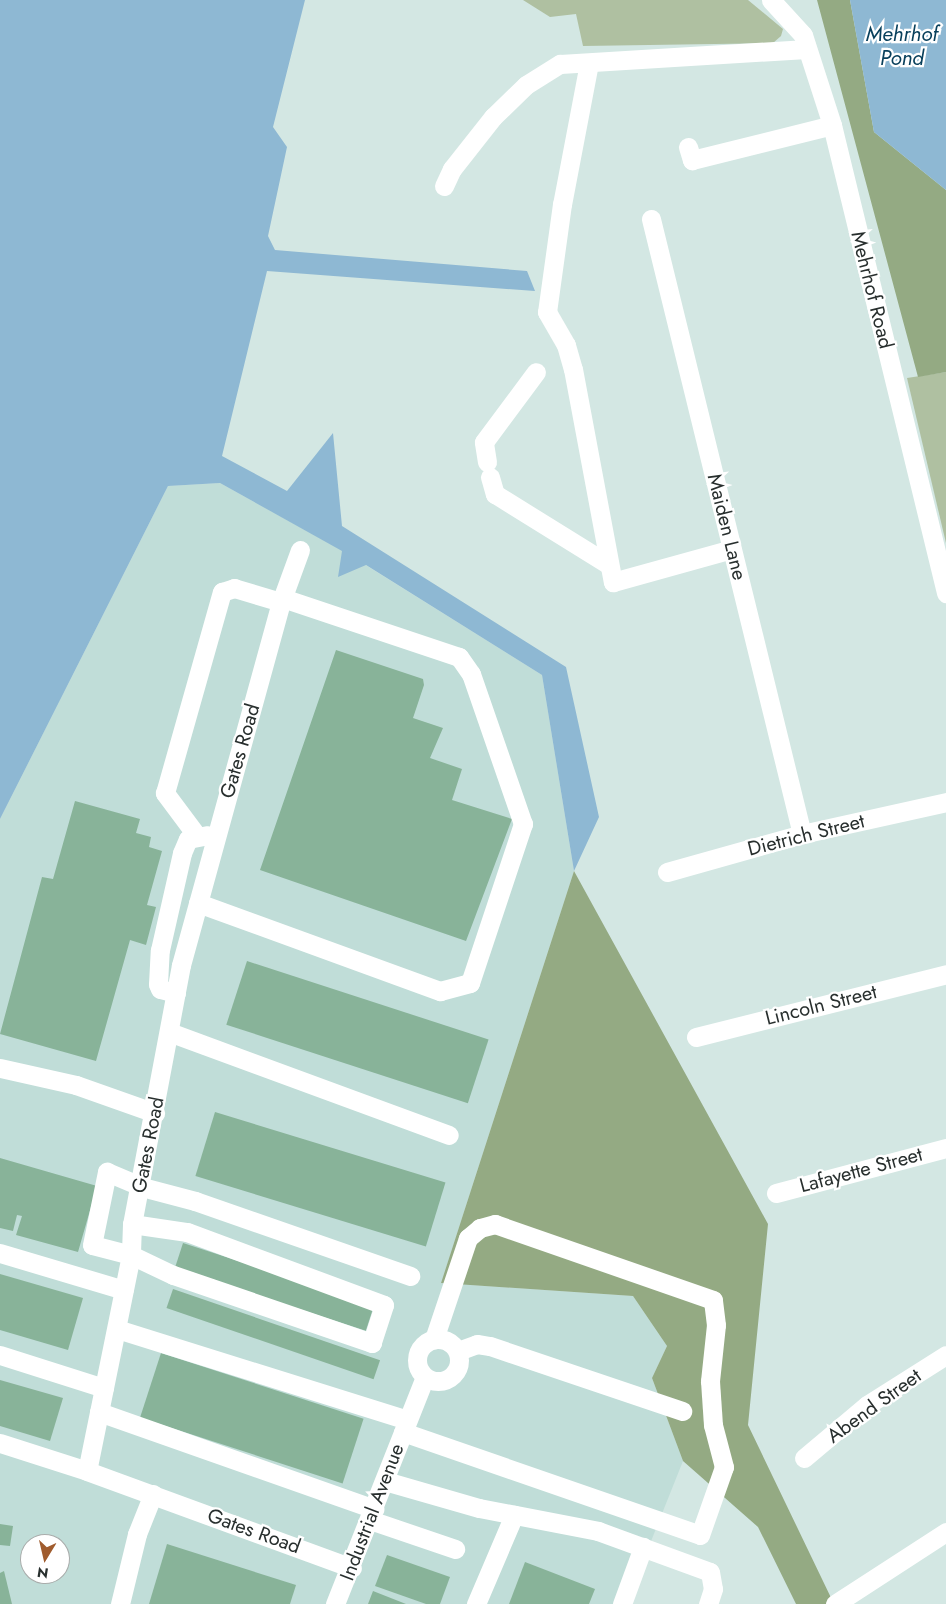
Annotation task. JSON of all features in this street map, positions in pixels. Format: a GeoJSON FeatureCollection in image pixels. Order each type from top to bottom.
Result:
{"type":"FeatureCollection","features":[{"type":"Feature","properties":{"kind":"street","name":"Mehrhof Road"},"geometry":{"type":"LineString","coordinates":[[771,0],[802,35],[832,125],[946,593]]}},
{"type":"Feature","properties":{"kind":"street"},"geometry":{"type":"LineString","coordinates":[[444,186],[452,169],[493,117],[526,85],[560,64],[807,49]]}},
{"type":"Feature","properties":{"kind":"street"},"geometry":{"type":"LineString","coordinates":[[590,63],[562,204],[547,312],[566,344],[573,369],[608,564],[613,582],[732,548]]}},
{"type":"Feature","properties":{"kind":"street"},"geometry":{"type":"LineString","coordinates":[[688,146],[692,160],[832,125]]}},
{"type":"Feature","properties":{"kind":"street","name":"Maiden Lane"},"geometry":{"type":"LineString","coordinates":[[652,219],[802,834]]}},
{"type":"Feature","properties":{"kind":"street"},"geometry":{"type":"LineString","coordinates":[[536,372],[484,442],[488,470],[495,494],[608,564]]}},
{"type":"Feature","properties":{"kind":"street","name":"Gates Road"},"geometry":{"type":"LineString","coordinates":[[300,550],[282,600],[198,903],[176,993],[142,1187],[132,1224],[131,1255],[87,1471],[352,1568]]}},
{"type":"Feature","properties":{"kind":"street"},"geometry":{"type":"LineString","coordinates":[[196,836],[165,793],[222,592],[234,588],[282,600],[459,657],[471,674],[522,824],[470,983],[440,991],[198,903]]}},
{"type":"Feature","properties":{"kind":"street","name":"Dietrich Street"},"geometry":{"type":"LineString","coordinates":[[667,872],[802,834],[946,802]]}},
{"type":"Feature","properties":{"kind":"street"},"geometry":{"type":"LineString","coordinates":[[176,993],[160,989],[158,984],[160,950],[182,853],[188,838],[217,835]]}},
{"type":"Feature","properties":{"kind":"street","name":"Lincoln Street"},"geometry":{"type":"LineString","coordinates":[[696,1037],[946,974]]}},
{"type":"Feature","properties":{"kind":"street"},"geometry":{"type":"LineString","coordinates":[[169,1032],[450,1135]]}},
{"type":"Feature","properties":{"kind":"street"},"geometry":{"type":"LineString","coordinates":[[0,1068],[76,1086],[155,1113]]}},
{"type":"Feature","properties":{"kind":"street","name":"Lafayette Street"},"geometry":{"type":"LineString","coordinates":[[776,1193],[946,1148]]}},
{"type":"Feature","properties":{"kind":"street"},"geometry":{"type":"LineString","coordinates":[[132,1224],[187,1232],[384,1305],[372,1343],[173,1275],[131,1255],[92,1245],[107,1172],[142,1187],[195,1201],[410,1276]]}},
{"type":"Feature","properties":{"kind":"street"},"geometry":{"type":"LineString","coordinates":[[117,1329],[405,1426],[700,1535],[724,1467],[713,1425],[710,1381],[716,1326],[713,1300],[494,1224],[480,1228],[468,1238],[434,1339],[418,1352],[418,1366],[426,1377],[439,1382],[452,1377],[459,1365],[458,1351],[448,1341],[434,1339]]}},
{"type":"Feature","properties":{"kind":"street"},"geometry":{"type":"LineString","coordinates":[[0,1253],[124,1290]]}},
{"type":"Feature","properties":{"kind":"street"},"geometry":{"type":"LineString","coordinates":[[458,1351],[477,1344],[490,1346],[682,1411]]}},
{"type":"Feature","properties":{"kind":"street"},"geometry":{"type":"LineString","coordinates":[[0,1355],[104,1388]]}},
{"type":"Feature","properties":{"kind":"street","name":"Abend Street"},"geometry":{"type":"LineString","coordinates":[[804,1458],[867,1405],[946,1355]]}},
{"type":"Feature","properties":{"kind":"street","name":"Industrial Avenue"},"geometry":{"type":"LineString","coordinates":[[336,1604],[352,1568],[405,1426],[426,1377]]}},
{"type":"Feature","properties":{"kind":"street"},"geometry":{"type":"LineString","coordinates":[[99,1412],[372,1515],[455,1549]]}},
{"type":"Feature","properties":{"kind":"street"},"geometry":{"type":"LineString","coordinates":[[0,1442],[87,1471]]}},
{"type":"Feature","properties":{"kind":"street"},"geometry":{"type":"LineString","coordinates":[[384,1481],[514,1515],[598,1531],[710,1572],[713,1589],[708,1604]]}},
{"type":"Feature","properties":{"kind":"street"},"geometry":{"type":"LineString","coordinates":[[120,1604],[137,1534],[153,1494]]}},
{"type":"Feature","properties":{"kind":"street"},"geometry":{"type":"LineString","coordinates":[[476,1604],[514,1515]]}},
{"type":"Feature","properties":{"kind":"street"},"geometry":{"type":"LineString","coordinates":[[835,1604],[946,1532]]}},
{"type":"Feature","properties":{"kind":"street"},"geometry":{"type":"LineString","coordinates":[[622,1604],[643,1547]]}},
{"type":"Feature","properties":{"kind":"shaded area"},"geometry":{"type":"Polygon","coordinates":[[[220,483],[343,551],[542,675],[574,871],[441,1283],[633,1296],[667,1346],[652,1378],[683,1461],[626,1604],[0,1604],[0,819],[168,486],[220,483]]]}},
{"type":"Feature","properties":{"kind":"green space"},"geometry":{"type":"Polygon","coordinates":[[[523,0],[748,0],[783,29],[781,36],[773,43],[583,46],[576,14],[550,17],[523,0]]]}},
{"type":"Feature","properties":{"kind":"green space"},"geometry":{"type":"Polygon","coordinates":[[[817,0],[850,0],[874,132],[946,190],[946,372],[918,377],[817,0]]]}},
{"type":"Feature","properties":{"kind":"green space"},"geometry":{"type":"Polygon","coordinates":[[[946,372],[946,543],[907,378],[946,372]]]}},
{"type":"Feature","properties":{"kind":"green space"},"geometry":{"type":"Polygon","coordinates":[[[574,871],[768,1224],[748,1425],[834,1604],[796,1604],[758,1527],[683,1461],[652,1378],[667,1346],[633,1296],[441,1283],[574,871]]]}},
{"type":"Feature","properties":{"kind":"water"},"geometry":{"type":"Polygon","coordinates":[[[0,0],[305,0],[273,127],[287,147],[268,236],[275,250],[527,271],[535,291],[267,271],[222,456],[287,491],[333,433],[342,526],[566,667],[599,817],[574,871],[542,675],[366,565],[338,577],[342,551],[220,483],[168,486],[0,819],[0,0]]]}},
{"type":"Feature","properties":{"kind":"water","name":"Mehrhof Pond"},"geometry":{"type":"Polygon","coordinates":[[[850,0],[946,0],[946,190],[874,132],[850,0]]]}},
{"type":"Feature","properties":{"kind":"building"},"geometry":{"type":"Polygon","coordinates":[[[336,650],[423,679],[424,685],[413,718],[443,728],[430,758],[462,769],[452,800],[512,819],[466,941],[260,870],[336,650]]]}},
{"type":"Feature","properties":{"kind":"building"},"geometry":{"type":"Polygon","coordinates":[[[75,801],[140,819],[136,833],[151,837],[149,847],[162,851],[147,905],[156,907],[146,945],[130,940],[96,1061],[0,1034],[42,877],[53,879],[75,801]]]}},
{"type":"Feature","properties":{"kind":"building"},"geometry":{"type":"Polygon","coordinates":[[[247,961],[489,1039],[468,1103],[226,1025],[247,961]]]}},
{"type":"Feature","properties":{"kind":"building"},"geometry":{"type":"Polygon","coordinates":[[[215,1112],[445,1182],[426,1247],[195,1176],[215,1112]]]}},
{"type":"Feature","properties":{"kind":"building"},"geometry":{"type":"Polygon","coordinates":[[[0,1158],[97,1186],[78,1252],[16,1235],[22,1216],[17,1215],[13,1231],[0,1228],[0,1158]]]}},
{"type":"Feature","properties":{"kind":"building"},"geometry":{"type":"Polygon","coordinates":[[[183,1243],[374,1305],[366,1331],[175,1269],[183,1243]]]}},
{"type":"Feature","properties":{"kind":"building"},"geometry":{"type":"Polygon","coordinates":[[[0,1274],[83,1298],[68,1350],[0,1330],[0,1274]]]}},
{"type":"Feature","properties":{"kind":"building"},"geometry":{"type":"Polygon","coordinates":[[[173,1289],[380,1360],[374,1379],[166,1308],[173,1289]]]}},
{"type":"Feature","properties":{"kind":"building"},"geometry":{"type":"Polygon","coordinates":[[[161,1353],[364,1419],[343,1483],[140,1418],[161,1353]]]}},
{"type":"Feature","properties":{"kind":"building"},"geometry":{"type":"Polygon","coordinates":[[[0,1380],[63,1398],[50,1441],[0,1426],[0,1380]]]}},
{"type":"Feature","properties":{"kind":"building"},"geometry":{"type":"Polygon","coordinates":[[[0,1524],[13,1526],[10,1546],[0,1545],[0,1524]]]}},
{"type":"Feature","properties":{"kind":"building"},"geometry":{"type":"Polygon","coordinates":[[[167,1544],[296,1585],[290,1604],[149,1604],[167,1544]]]}},
{"type":"Feature","properties":{"kind":"building"},"geometry":{"type":"Polygon","coordinates":[[[387,1555],[450,1577],[440,1604],[426,1604],[375,1586],[387,1555]]]}},
{"type":"Feature","properties":{"kind":"building"},"geometry":{"type":"Polygon","coordinates":[[[525,1562],[595,1589],[589,1604],[509,1604],[525,1562]]]}},
{"type":"Feature","properties":{"kind":"building"},"geometry":{"type":"Polygon","coordinates":[[[4,1571],[12,1604],[0,1604],[0,1573],[4,1571]]]}},
{"type":"Feature","properties":{"kind":"building"},"geometry":{"type":"Polygon","coordinates":[[[373,1591],[406,1604],[368,1604],[373,1591]]]}}]}
